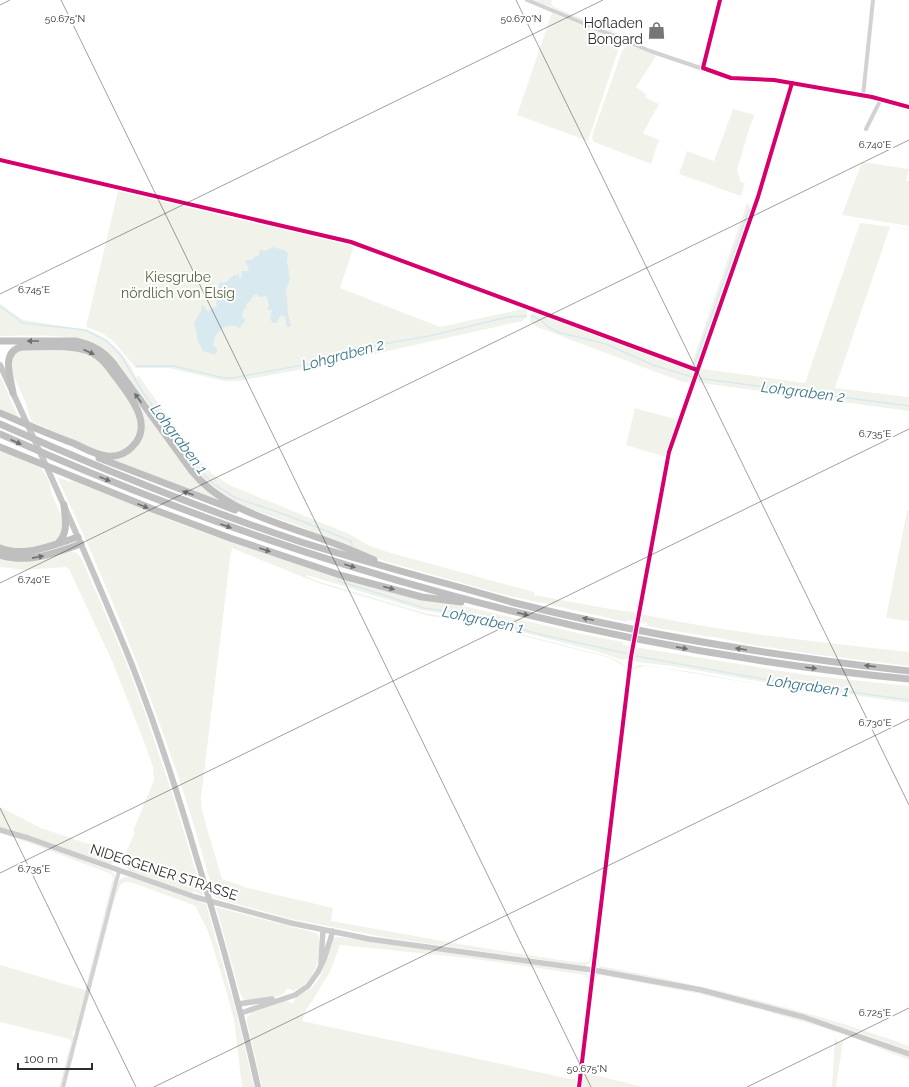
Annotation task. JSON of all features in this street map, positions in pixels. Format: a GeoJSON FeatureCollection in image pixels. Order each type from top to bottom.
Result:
{"type":"FeatureCollection","features":[{"type":"Feature","properties":{"kind":"highway"},"geometry":{"type":"LineString","coordinates":[[0,341],[75,341],[91,345],[100,351],[114,364],[186,464],[203,484],[226,501],[264,519]]}},
{"type":"Feature","properties":{"kind":"highway"},"geometry":{"type":"LineString","coordinates":[[13,393],[12,383],[7,370],[7,361],[12,352],[18,348],[68,347],[80,349],[93,354],[102,360],[132,400],[138,411],[141,426],[138,439],[127,451],[116,456],[107,456],[59,439]]}},
{"type":"Feature","properties":{"kind":"highway"},"geometry":{"type":"LineString","coordinates":[[0,413],[101,459],[235,510],[348,548],[392,568]]}},
{"type":"Feature","properties":{"kind":"highway"},"geometry":{"type":"LineString","coordinates":[[0,424],[73,457],[170,495],[300,541],[511,602],[626,627],[732,647],[786,656],[909,671]]}},
{"type":"Feature","properties":{"kind":"highway"},"geometry":{"type":"LineString","coordinates":[[0,434],[76,468],[232,528],[339,563],[485,604],[624,636],[731,656],[785,665],[909,679]]}},
{"type":"Feature","properties":{"kind":"highway"},"geometry":{"type":"LineString","coordinates":[[0,446],[154,510],[230,538],[343,576],[422,597],[485,604]]}},
{"type":"Feature","properties":{"kind":"highway"},"geometry":{"type":"LineString","coordinates":[[57,544],[63,538],[66,529],[64,505]]}},
{"type":"Feature","properties":{"kind":"highway"},"geometry":{"type":"LineString","coordinates":[[0,548],[12,552],[21,552],[79,540]]}},
{"type":"Feature","properties":{"kind":"highway"},"geometry":{"type":"LineString","coordinates":[[0,555],[15,559],[34,558],[79,540]]}},
{"type":"Feature","properties":{"kind":"main road"},"geometry":{"type":"LineString","coordinates":[[0,365],[64,505],[132,666],[167,765],[206,888],[238,1004],[258,1087]]}},
{"type":"Feature","properties":{"kind":"main road","name":"NIDEGGENER STRASSE"},"geometry":{"type":"LineString","coordinates":[[0,830],[28,838],[195,897],[237,909],[323,930],[369,939],[600,971],[701,990],[803,1017],[909,1054]]}},
{"type":"Feature","properties":{"kind":"main road"},"geometry":{"type":"LineString","coordinates":[[321,965],[323,930]]}},
{"type":"Feature","properties":{"kind":"main road"},"geometry":{"type":"LineString","coordinates":[[240,1013],[295,994],[306,988],[315,978],[324,959],[332,931]]}},
{"type":"Feature","properties":{"kind":"main road"},"geometry":{"type":"LineString","coordinates":[[238,1004],[280,999]]}},
{"type":"Feature","properties":{"kind":"street"},"geometry":{"type":"LineString","coordinates":[[527,0],[624,40],[734,78],[768,79],[863,96],[909,108]]}},
{"type":"Feature","properties":{"kind":"street"},"geometry":{"type":"LineString","coordinates":[[703,68],[720,0]]}},
{"type":"Feature","properties":{"kind":"street"},"geometry":{"type":"LineString","coordinates":[[863,96],[873,0]]}},
{"type":"Feature","properties":{"kind":"street"},"geometry":{"type":"LineString","coordinates":[[866,129],[881,100]]}},
{"type":"Feature","properties":{"kind":"street"},"geometry":{"type":"LineString","coordinates":[[63,1087],[119,871]]}},
{"type":"Feature","properties":{"kind":"green space"},"geometry":{"type":"Polygon","coordinates":[[[533,0],[552,0],[551,4],[554,7],[625,36],[620,37],[533,0]]]}},
{"type":"Feature","properties":{"kind":"green space"},"geometry":{"type":"Polygon","coordinates":[[[552,13],[613,38],[620,45],[588,141],[517,115],[552,13]]]}},
{"type":"Feature","properties":{"kind":"green space"},"geometry":{"type":"Polygon","coordinates":[[[630,45],[656,56],[636,87],[646,94],[645,97],[659,104],[643,133],[659,140],[651,164],[594,142],[592,139],[622,51],[626,46],[630,45]]]}},
{"type":"Feature","properties":{"kind":"green space"},"geometry":{"type":"Polygon","coordinates":[[[733,109],[755,115],[750,126],[737,170],[741,182],[745,183],[741,196],[679,174],[687,151],[714,161],[733,109]]]}},
{"type":"Feature","properties":{"kind":"green space"},"geometry":{"type":"Polygon","coordinates":[[[862,162],[909,169],[906,181],[909,181],[909,226],[842,215],[862,162]]]}},
{"type":"Feature","properties":{"kind":"green space","name":"Kiesgrube nördlich von Elsig"},"geometry":{"type":"Polygon","coordinates":[[[118,191],[354,246],[340,288],[440,327],[523,309],[527,310],[527,317],[521,322],[321,366],[238,381],[224,381],[169,368],[136,368],[113,341],[102,333],[86,327],[118,191]]]}},
{"type":"Feature","properties":{"kind":"green space"},"geometry":{"type":"Polygon","coordinates":[[[747,203],[751,209],[750,214],[699,360],[697,364],[691,366],[747,203]]]}},
{"type":"Feature","properties":{"kind":"green space"},"geometry":{"type":"Polygon","coordinates":[[[860,223],[909,229],[909,230],[890,227],[835,388],[909,397],[909,411],[694,382],[701,367],[703,369],[805,383],[860,223]]]}},
{"type":"Feature","properties":{"kind":"green space"},"geometry":{"type":"Polygon","coordinates":[[[0,304],[23,320],[88,330],[96,333],[110,343],[128,362],[136,377],[139,376],[192,451],[211,473],[229,485],[349,534],[368,545],[384,551],[534,592],[534,595],[633,612],[636,614],[635,621],[628,620],[627,622],[501,594],[384,561],[301,527],[237,504],[207,484],[184,457],[114,357],[103,349],[78,339],[52,336],[0,336],[0,304]]]}},
{"type":"Feature","properties":{"kind":"green space"},"geometry":{"type":"Polygon","coordinates":[[[533,312],[686,368],[693,374],[692,380],[690,382],[680,381],[537,327],[530,322],[533,312]]]}},
{"type":"Feature","properties":{"kind":"green space"},"geometry":{"type":"Polygon","coordinates":[[[65,343],[105,357],[176,455],[220,501],[111,459],[127,454],[144,425],[104,359],[60,345],[5,344],[65,343]]]}},
{"type":"Feature","properties":{"kind":"green space"},"geometry":{"type":"Polygon","coordinates":[[[22,350],[71,350],[94,356],[107,369],[135,409],[139,425],[136,438],[128,448],[115,453],[104,453],[48,431],[47,428],[31,422],[26,403],[10,369],[14,354],[22,350]]]}},
{"type":"Feature","properties":{"kind":"green space"},"geometry":{"type":"Polygon","coordinates":[[[0,376],[19,418],[0,410],[0,376]]]}},
{"type":"Feature","properties":{"kind":"green space"},"geometry":{"type":"Polygon","coordinates":[[[635,408],[678,420],[666,457],[626,445],[635,408]]]}},
{"type":"Feature","properties":{"kind":"green space"},"geometry":{"type":"Polygon","coordinates":[[[0,450],[41,468],[47,477],[51,492],[63,520],[63,531],[57,540],[52,543],[18,550],[0,545],[0,450]]]}},
{"type":"Feature","properties":{"kind":"green space"},"geometry":{"type":"Polygon","coordinates":[[[57,477],[71,482],[70,479],[175,522],[251,549],[359,584],[423,600],[468,607],[586,635],[623,642],[623,645],[631,646],[629,658],[623,660],[592,650],[463,617],[421,610],[307,575],[306,576],[317,581],[425,613],[462,619],[610,657],[620,661],[625,666],[626,669],[627,672],[626,683],[596,937],[590,963],[585,966],[389,938],[291,919],[215,898],[189,809],[142,675],[110,595],[57,477]],[[232,548],[201,798],[202,811],[222,879],[248,888],[333,908],[331,921],[573,962],[589,961],[595,932],[626,681],[626,669],[624,666],[610,658],[457,619],[429,616],[318,583],[232,548]]]}},
{"type":"Feature","properties":{"kind":"green space"},"geometry":{"type":"Polygon","coordinates":[[[907,511],[909,511],[909,621],[886,618],[907,511]]]}},
{"type":"Feature","properties":{"kind":"green space"},"geometry":{"type":"Polygon","coordinates":[[[71,551],[77,553],[82,559],[127,664],[174,799],[203,895],[192,893],[131,872],[124,865],[123,859],[135,832],[133,831],[154,780],[153,767],[112,661],[69,569],[65,567],[25,570],[0,567],[0,557],[71,551]]]}},
{"type":"Feature","properties":{"kind":"green space"},"geometry":{"type":"Polygon","coordinates":[[[641,614],[741,632],[909,652],[909,666],[819,655],[740,643],[647,626],[647,623],[639,622],[641,614]]]}},
{"type":"Feature","properties":{"kind":"green space"},"geometry":{"type":"Polygon","coordinates":[[[634,647],[807,675],[909,686],[909,703],[774,684],[672,666],[636,662],[632,659],[634,647]]]}},
{"type":"Feature","properties":{"kind":"green space"},"geometry":{"type":"Polygon","coordinates":[[[641,665],[687,671],[768,686],[909,705],[779,688],[662,668],[644,666],[634,669],[631,674],[597,955],[600,966],[717,990],[795,1010],[909,1046],[909,1051],[833,1024],[756,1002],[679,984],[600,969],[596,957],[630,676],[633,668],[641,665]]]}},
{"type":"Feature","properties":{"kind":"green space"},"geometry":{"type":"Polygon","coordinates":[[[0,807],[41,828],[107,850],[115,858],[114,863],[109,864],[0,828],[0,807]]]}},
{"type":"Feature","properties":{"kind":"green space"},"geometry":{"type":"Polygon","coordinates":[[[0,832],[48,847],[111,871],[115,875],[76,1029],[72,1033],[74,1037],[61,1087],[59,1087],[71,1042],[70,1039],[0,1022],[0,965],[85,990],[113,878],[111,874],[0,832]]]}},
{"type":"Feature","properties":{"kind":"green space"},"geometry":{"type":"Polygon","coordinates":[[[130,877],[206,904],[238,1018],[254,1087],[242,1087],[234,1020],[227,993],[208,931],[195,906],[133,883],[126,882],[121,884],[115,898],[65,1087],[118,883],[120,879],[130,877]]]}},
{"type":"Feature","properties":{"kind":"green space"},"geometry":{"type":"Polygon","coordinates":[[[216,907],[316,933],[319,937],[320,949],[313,974],[305,984],[293,991],[288,988],[286,989],[285,993],[276,997],[245,1001],[239,990],[216,907]]]}},
{"type":"Feature","properties":{"kind":"green space"},"geometry":{"type":"Polygon","coordinates":[[[339,937],[586,971],[588,975],[596,976],[598,973],[718,997],[747,1004],[805,1021],[834,1031],[835,1034],[831,1030],[700,994],[601,975],[597,976],[593,986],[583,1072],[643,1087],[262,1087],[247,1018],[251,1013],[283,1001],[288,1001],[291,1004],[294,1002],[295,998],[312,988],[322,972],[333,938],[339,937]],[[340,945],[330,972],[305,1012],[302,1021],[569,1079],[577,1079],[588,984],[588,978],[586,975],[468,958],[340,945]]]}},
{"type":"Feature","properties":{"kind":"green space"},"geometry":{"type":"Polygon","coordinates":[[[835,1035],[837,1042],[841,1043],[845,1037],[850,1035],[909,1056],[909,1060],[849,1036],[844,1039],[843,1042],[836,1087],[832,1087],[835,1035]]]}},
{"type":"Feature","properties":{"kind":"shaded area"},"geometry":{"type":"Polygon","coordinates":[[[273,247],[284,250],[288,255],[287,261],[290,280],[286,290],[288,314],[291,325],[290,327],[287,327],[285,317],[281,315],[276,323],[272,323],[270,317],[272,310],[267,310],[269,305],[266,296],[260,297],[254,295],[251,301],[246,304],[247,307],[244,309],[242,316],[245,320],[240,328],[235,326],[226,326],[216,335],[213,345],[217,348],[217,352],[215,353],[216,355],[202,351],[194,326],[194,323],[201,311],[201,306],[202,305],[205,307],[208,312],[214,307],[217,308],[216,303],[218,297],[216,294],[220,282],[224,283],[235,275],[237,276],[239,272],[239,278],[241,278],[241,271],[248,271],[249,269],[245,261],[253,259],[254,256],[259,255],[260,250],[265,251],[273,247]]]}},
{"type":"Feature","properties":{"kind":"waterway"},"geometry":{"type":"LineString","coordinates":[[695,363],[749,209]]}},
{"type":"Feature","properties":{"kind":"waterway","name":"Lohgraben 1"},"geometry":{"type":"LineString","coordinates":[[0,306],[23,323],[85,330],[107,341],[122,357],[142,391],[190,458],[203,474],[215,485],[236,498],[289,516],[351,541],[352,545]]}},
{"type":"Feature","properties":{"kind":"waterway","name":"Lohgraben 2"},"geometry":{"type":"LineString","coordinates":[[136,366],[173,366],[224,378],[232,378],[336,359],[348,356],[360,348],[429,336],[508,317],[526,316]]}},
{"type":"Feature","properties":{"kind":"waterway","name":"Lohgraben 2"},"geometry":{"type":"LineString","coordinates":[[531,316],[539,319],[550,328],[561,333],[606,344],[653,365],[692,377]]}},
{"type":"Feature","properties":{"kind":"waterway","name":"Lohgraben 2"},"geometry":{"type":"LineString","coordinates":[[697,378],[909,406]]}},
{"type":"Feature","properties":{"kind":"waterway","name":"Lohgraben 1"},"geometry":{"type":"LineString","coordinates":[[338,580],[424,608],[459,613],[543,635],[629,654]]}},
{"type":"Feature","properties":{"kind":"waterway","name":"Lohgraben 1"},"geometry":{"type":"LineString","coordinates":[[636,656],[779,682],[909,700]]}},
{"type":"Feature","properties":{"kind":"cycle path"},"geometry":{"type":"LineString","coordinates":[[720,0],[703,68],[731,78],[774,80],[872,97],[909,107]]}},
{"type":"Feature","properties":{"kind":"cycle path"},"geometry":{"type":"LineString","coordinates":[[579,1087],[631,657],[669,452],[758,197],[792,83]]}},
{"type":"Feature","properties":{"kind":"cycle path"},"geometry":{"type":"LineString","coordinates":[[0,160],[351,242],[697,370]]}},
{"type":"Feature","properties":{"kind":"place","name":"Hofladen Bongard"},"geometry":{"type":"Point","coordinates":[656,31]}}]}
